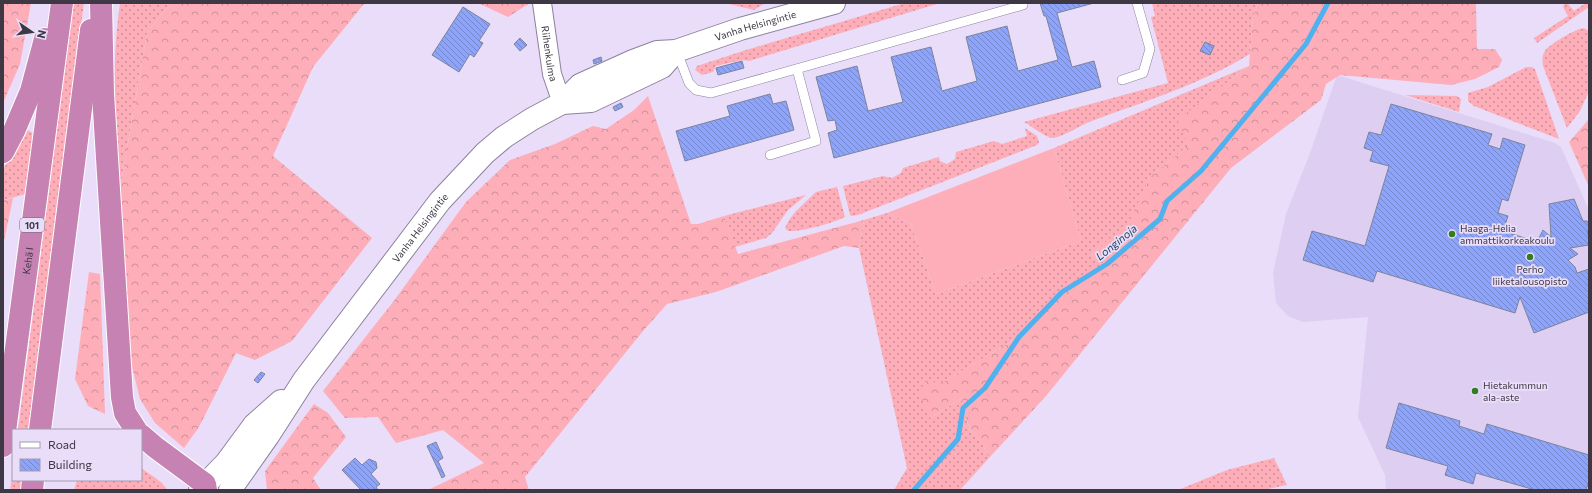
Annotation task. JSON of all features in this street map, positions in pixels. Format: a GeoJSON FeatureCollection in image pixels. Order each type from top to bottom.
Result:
{"type":"FeatureCollection","features":[{"type":"Feature","properties":{"kind":"highway"},"geometry":{"type":"LineString","coordinates":[[3,152],[14,131],[31,91],[56,3]]}},
{"type":"Feature","properties":{"kind":"highway","name":"Kehä I"},"geometry":{"type":"LineString","coordinates":[[3,446],[62,3]]}},
{"type":"Feature","properties":{"kind":"highway"},"geometry":{"type":"LineString","coordinates":[[40,429],[81,101],[95,3]]}},
{"type":"Feature","properties":{"kind":"highway"},"geometry":{"type":"LineString","coordinates":[[100,3],[104,102],[122,397],[125,413],[135,429]]}},
{"type":"Feature","properties":{"kind":"highway"},"geometry":{"type":"LineString","coordinates":[[142,436],[204,488]]}},
{"type":"Feature","properties":{"kind":"main road","name":"Vanha Helsingintie"},"geometry":{"type":"LineString","coordinates":[[230,490],[268,436],[304,380],[453,186],[485,153],[504,137],[532,119],[562,103],[591,101],[662,67],[676,51],[740,29],[834,3]]}},
{"type":"Feature","properties":{"kind":"main road","name":"Vanha Helsingintie"},"geometry":{"type":"LineString","coordinates":[[204,488],[226,463],[254,426],[304,380]]}},
{"type":"Feature","properties":{"kind":"street","name":"Riihenkulma"},"geometry":{"type":"LineString","coordinates":[[542,3],[551,68],[555,86],[562,103]]}},
{"type":"Feature","properties":{"kind":"lane"},"geometry":{"type":"LineString","coordinates":[[1122,80],[1144,73],[1150,49],[1137,3]]}},
{"type":"Feature","properties":{"kind":"lane"},"geometry":{"type":"LineString","coordinates":[[676,51],[689,83],[696,90],[711,93],[1023,5]]}},
{"type":"Feature","properties":{"kind":"lane"},"geometry":{"type":"LineString","coordinates":[[770,155],[816,141],[797,69]]}},
{"type":"Feature","properties":{"kind":"shaded area"},"geometry":{"type":"Polygon","coordinates":[[[1337,75],[1555,143],[1561,147],[1589,210],[1589,490],[1386,489],[1385,475],[1358,417],[1368,317],[1303,322],[1288,316],[1276,303],[1273,273],[1286,214],[1310,153],[1337,75]]]}},
{"type":"Feature","properties":{"kind":"green space"},"geometry":{"type":"Polygon","coordinates":[[[3,3],[31,3],[20,64],[3,103],[3,3]]]}},
{"type":"Feature","properties":{"kind":"green space"},"geometry":{"type":"Polygon","coordinates":[[[73,3],[84,3],[29,429],[18,429],[73,3]]]}},
{"type":"Feature","properties":{"kind":"green space"},"geometry":{"type":"Polygon","coordinates":[[[120,3],[171,3],[147,33],[119,195],[114,75],[120,3]]]}},
{"type":"Feature","properties":{"kind":"green space"},"geometry":{"type":"Polygon","coordinates":[[[171,3],[368,3],[363,5],[313,67],[273,156],[372,238],[292,341],[255,360],[236,353],[199,427],[184,448],[155,423],[140,399],[131,363],[119,195],[147,33],[171,3]]]}},
{"type":"Feature","properties":{"kind":"green space"},"geometry":{"type":"Polygon","coordinates":[[[478,3],[530,3],[508,17],[478,3]]]}},
{"type":"Feature","properties":{"kind":"green space"},"geometry":{"type":"Polygon","coordinates":[[[725,3],[765,3],[754,10],[725,3]]]}},
{"type":"Feature","properties":{"kind":"green space"},"geometry":{"type":"Polygon","coordinates":[[[905,3],[940,3],[749,61],[742,60],[716,66],[713,72],[702,75],[695,70],[697,66],[746,50],[905,3]]]}},
{"type":"Feature","properties":{"kind":"green space"},"geometry":{"type":"Polygon","coordinates":[[[1152,3],[1258,3],[1253,17],[1250,54],[1231,65],[1192,83],[1151,100],[1089,122],[1057,137],[1053,138],[1046,136],[1024,122],[1168,83],[1151,17],[1155,16],[1152,3]]]}},
{"type":"Feature","properties":{"kind":"green space"},"geometry":{"type":"Polygon","coordinates":[[[1258,3],[1476,3],[1477,49],[1495,49],[1502,60],[1499,67],[1475,79],[1451,85],[1340,75],[1326,84],[1321,100],[1231,168],[1046,396],[989,458],[982,443],[970,430],[963,408],[962,398],[930,418],[919,393],[926,380],[940,384],[1019,337],[1062,292],[1107,264],[1091,255],[1129,222],[1150,177],[1189,145],[1177,120],[1249,66],[1253,17],[1258,3]]]}},
{"type":"Feature","properties":{"kind":"green space"},"geometry":{"type":"Polygon","coordinates":[[[1565,3],[1568,4],[1574,11],[1586,3],[1589,3],[1589,7],[1537,43],[1534,38],[1568,16],[1563,7],[1565,3]]]}},
{"type":"Feature","properties":{"kind":"green space"},"geometry":{"type":"Polygon","coordinates":[[[1584,28],[1589,31],[1589,91],[1580,111],[1567,128],[1543,66],[1543,57],[1547,48],[1569,34],[1584,28]]]}},
{"type":"Feature","properties":{"kind":"green space"},"geometry":{"type":"Polygon","coordinates":[[[1249,66],[1178,120],[1189,145],[1150,177],[1130,222],[1091,255],[1107,264],[1062,292],[1019,337],[940,384],[930,418],[962,398],[963,408],[970,430],[982,443],[989,458],[960,490],[894,490],[907,468],[859,248],[864,220],[887,213],[911,224],[936,294],[1081,241],[1054,148],[1249,66]]]}},
{"type":"Feature","properties":{"kind":"green space"},"geometry":{"type":"Polygon","coordinates":[[[1526,67],[1532,67],[1535,69],[1559,139],[1474,106],[1468,101],[1468,93],[1488,87],[1526,67]]]}},
{"type":"Feature","properties":{"kind":"green space"},"geometry":{"type":"Polygon","coordinates":[[[1405,95],[1457,96],[1461,99],[1459,112],[1405,95]]]}},
{"type":"Feature","properties":{"kind":"green space"},"geometry":{"type":"Polygon","coordinates":[[[648,96],[691,224],[698,224],[724,216],[738,254],[864,220],[859,248],[844,246],[716,292],[667,304],[643,331],[525,477],[529,490],[428,490],[484,463],[443,430],[396,443],[378,417],[345,418],[323,391],[393,302],[466,202],[510,160],[555,144],[593,126],[606,129],[634,110],[648,96]]]}},
{"type":"Feature","properties":{"kind":"green space"},"geometry":{"type":"Polygon","coordinates":[[[1589,119],[1589,187],[1569,142],[1589,119]]]}},
{"type":"Feature","properties":{"kind":"green space"},"geometry":{"type":"Polygon","coordinates":[[[1025,128],[1037,136],[1039,142],[1037,145],[858,215],[850,215],[843,186],[883,176],[892,178],[901,173],[903,168],[939,157],[940,161],[947,164],[955,159],[956,152],[994,141],[1002,144],[1027,136],[1025,128]]]}},
{"type":"Feature","properties":{"kind":"green space"},"geometry":{"type":"Polygon","coordinates":[[[25,129],[35,134],[26,194],[3,200],[3,170],[25,129]]]}},
{"type":"Feature","properties":{"kind":"green space"},"geometry":{"type":"Polygon","coordinates":[[[1054,148],[1081,241],[936,294],[911,224],[887,213],[1054,148]]]}},
{"type":"Feature","properties":{"kind":"green space"},"geometry":{"type":"Polygon","coordinates":[[[837,187],[845,217],[809,229],[788,231],[785,228],[796,211],[816,192],[837,187]]]}},
{"type":"Feature","properties":{"kind":"green space"},"geometry":{"type":"Polygon","coordinates":[[[806,195],[788,210],[772,233],[766,238],[735,247],[724,216],[806,195]]]}},
{"type":"Feature","properties":{"kind":"green space"},"geometry":{"type":"Polygon","coordinates":[[[13,198],[3,246],[3,200],[13,198]]]}},
{"type":"Feature","properties":{"kind":"green space"},"geometry":{"type":"Polygon","coordinates":[[[89,272],[100,274],[105,414],[88,406],[75,379],[89,272]]]}},
{"type":"Feature","properties":{"kind":"green space"},"geometry":{"type":"Polygon","coordinates":[[[314,404],[328,413],[346,437],[313,478],[321,490],[267,490],[265,471],[314,404]]]}},
{"type":"Feature","properties":{"kind":"green space"},"geometry":{"type":"Polygon","coordinates":[[[1274,458],[1287,485],[1263,490],[1178,490],[1227,470],[1274,458]]]}},
{"type":"Feature","properties":{"kind":"green space"},"geometry":{"type":"Polygon","coordinates":[[[142,469],[159,481],[167,490],[74,490],[77,481],[142,481],[142,469]]]}},
{"type":"Feature","properties":{"kind":"green space"},"geometry":{"type":"Polygon","coordinates":[[[12,477],[12,481],[23,481],[22,490],[10,490],[12,477]]]}},
{"type":"Feature","properties":{"kind":"building"},"geometry":{"type":"Polygon","coordinates":[[[1040,3],[1094,3],[1057,13],[1072,67],[1094,61],[1101,87],[834,158],[828,133],[837,130],[835,120],[828,121],[816,77],[857,66],[868,111],[903,102],[891,57],[931,47],[942,91],[977,81],[966,37],[1007,26],[1018,71],[1058,60],[1046,16],[1044,16],[1040,3]]]}},
{"type":"Feature","properties":{"kind":"building"},"geometry":{"type":"Polygon","coordinates":[[[463,7],[490,24],[479,41],[483,43],[474,57],[470,54],[459,72],[432,55],[463,7]]]}},
{"type":"Feature","properties":{"kind":"building"},"geometry":{"type":"Polygon","coordinates":[[[520,38],[527,45],[520,51],[514,44],[520,38]]]}},
{"type":"Feature","properties":{"kind":"building"},"geometry":{"type":"Polygon","coordinates":[[[1205,42],[1214,46],[1210,55],[1200,51],[1205,42]]]}},
{"type":"Feature","properties":{"kind":"building"},"geometry":{"type":"Polygon","coordinates":[[[601,57],[602,61],[594,64],[593,60],[601,57]]]}},
{"type":"Feature","properties":{"kind":"building"},"geometry":{"type":"Polygon","coordinates":[[[742,61],[744,68],[718,75],[716,68],[742,61]]]}},
{"type":"Feature","properties":{"kind":"building"},"geometry":{"type":"Polygon","coordinates":[[[770,94],[773,104],[786,101],[794,130],[685,161],[676,131],[730,116],[727,106],[770,94]]]}},
{"type":"Feature","properties":{"kind":"building"},"geometry":{"type":"Polygon","coordinates":[[[621,103],[623,107],[615,111],[613,107],[621,103]]]}},
{"type":"Feature","properties":{"kind":"building"},"geometry":{"type":"Polygon","coordinates":[[[1391,104],[1492,134],[1488,145],[1500,149],[1503,138],[1525,145],[1508,201],[1502,199],[1498,213],[1508,216],[1503,231],[1537,242],[1543,230],[1551,237],[1549,204],[1574,199],[1583,221],[1587,221],[1589,225],[1589,231],[1587,231],[1589,245],[1570,248],[1578,254],[1568,260],[1575,267],[1577,273],[1589,269],[1589,312],[1534,333],[1520,297],[1515,313],[1377,271],[1373,282],[1303,260],[1312,231],[1365,246],[1389,166],[1370,161],[1373,151],[1364,148],[1369,132],[1381,135],[1391,104]]]}},
{"type":"Feature","properties":{"kind":"building"},"geometry":{"type":"Polygon","coordinates":[[[261,372],[265,374],[258,383],[254,380],[261,372]]]}},
{"type":"Feature","properties":{"kind":"building"},"geometry":{"type":"Polygon","coordinates":[[[1399,403],[1460,421],[1459,426],[1484,434],[1487,424],[1589,455],[1589,481],[1586,490],[1535,490],[1476,473],[1473,484],[1445,475],[1448,466],[1386,448],[1399,403]]]}},
{"type":"Feature","properties":{"kind":"building"},"geometry":{"type":"Polygon","coordinates":[[[436,442],[443,458],[438,461],[445,476],[442,478],[427,446],[436,442]]]}},
{"type":"Feature","properties":{"kind":"building"},"geometry":{"type":"Polygon","coordinates":[[[355,458],[362,465],[369,459],[376,462],[377,468],[371,474],[380,484],[376,487],[378,490],[361,490],[342,470],[355,458]]]}},
{"type":"Feature","properties":{"kind":"waterway","name":"Longinoja"},"geometry":{"type":"LineString","coordinates":[[914,490],[958,439],[963,408],[985,388],[1019,337],[1062,292],[1107,264],[1160,219],[1167,201],[1201,171],[1306,44],[1328,3]]}},
{"type":"Feature","properties":{"kind":"place","name":"Haaga-Helia ammattikorkeakoulu"},"geometry":{"type":"Point","coordinates":[1452,234]}},
{"type":"Feature","properties":{"kind":"place","name":"Perho liiketalousopisto"},"geometry":{"type":"Point","coordinates":[1530,257]}},
{"type":"Feature","properties":{"kind":"place","name":"Hietakummun ala-aste"},"geometry":{"type":"Point","coordinates":[1475,391]}}]}
